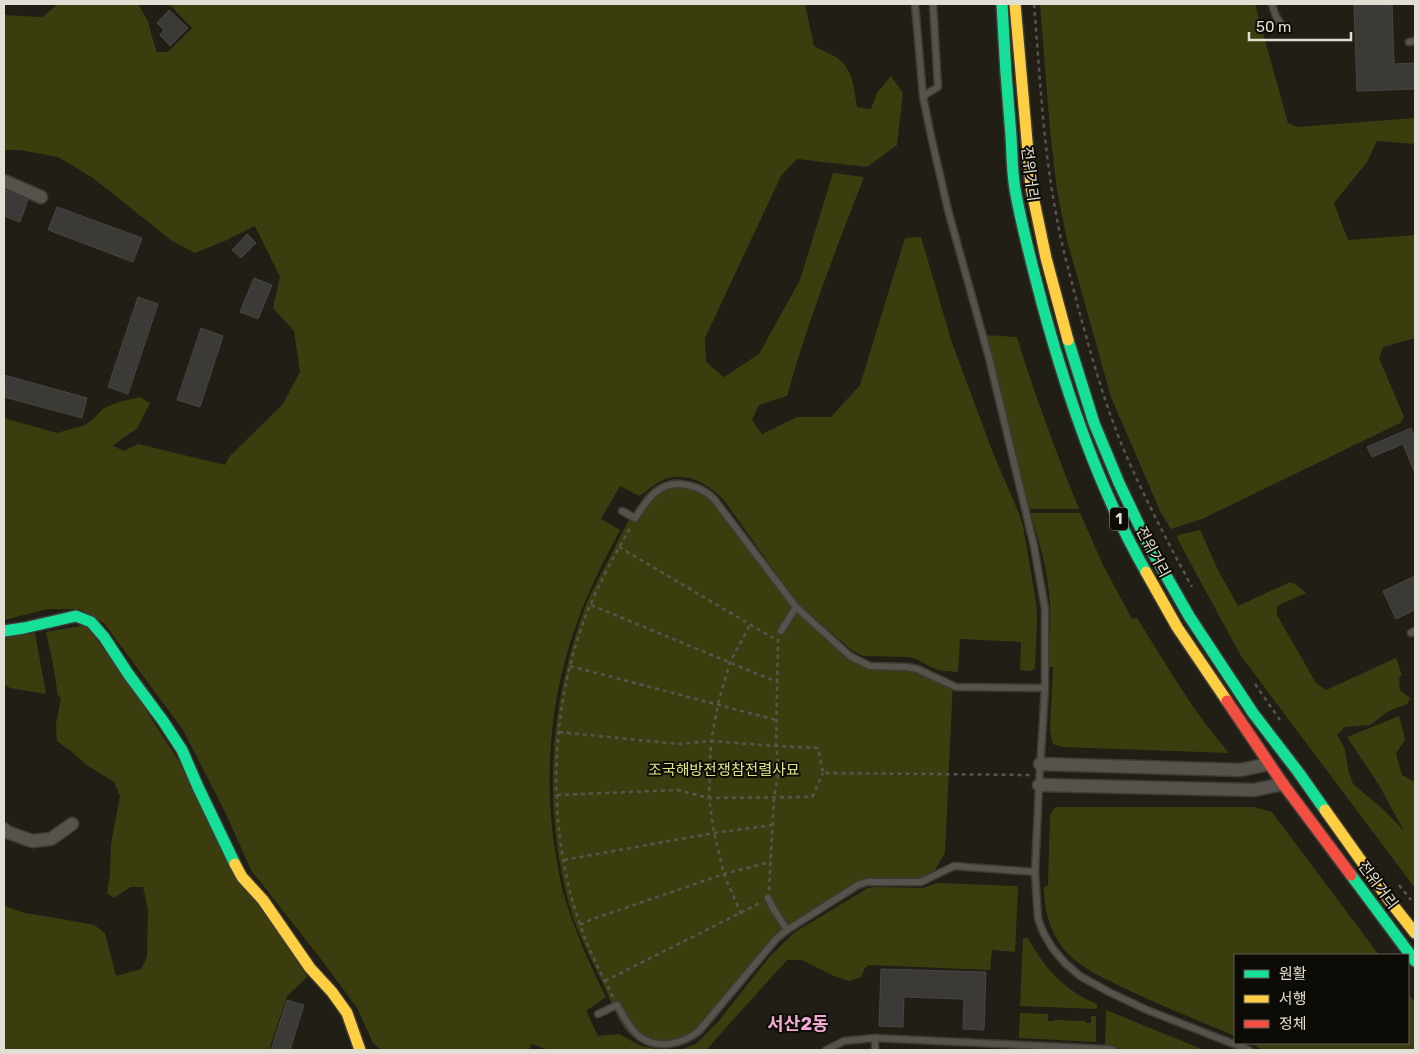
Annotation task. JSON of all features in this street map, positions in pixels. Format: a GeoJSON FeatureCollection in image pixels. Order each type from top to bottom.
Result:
{"type":"FeatureCollection","features":[{"type":"Feature","properties":{"kind":"main road","name":"전위거리"},"geometry":{"type":"LineString","coordinates":[[1002,4],[1015,188],[1030,259],[1048,325],[1080,426],[1105,489],[1133,549],[1177,627],[1283,784],[1415,960]]}},
{"type":"Feature","properties":{"kind":"main road","name":"전위거리"},"geometry":{"type":"LineString","coordinates":[[1016,4],[1031,187],[1046,258],[1068,340],[1094,423],[1119,483],[1148,544],[1188,616],[1253,712],[1415,933]]}},
{"type":"Feature","properties":{"kind":"main road"},"geometry":{"type":"LineString","coordinates":[[4,631],[76,616],[90,622],[104,637],[182,750],[242,877],[263,900],[310,968],[332,992],[347,1013],[360,1050]]}},
{"type":"Feature","properties":{"kind":"street"},"geometry":{"type":"LineString","coordinates":[[4,181],[41,197]]}},
{"type":"Feature","properties":{"kind":"street"},"geometry":{"type":"LineString","coordinates":[[1039,775],[1240,770],[1269,764]]}},
{"type":"Feature","properties":{"kind":"street"},"geometry":{"type":"LineString","coordinates":[[1039,775],[1254,790],[1283,784]]}},
{"type":"Feature","properties":{"kind":"street"},"geometry":{"type":"LineString","coordinates":[[4,829],[7,832],[32,841],[51,839],[72,824]]}},
{"type":"Feature","properties":{"kind":"lane"},"geometry":{"type":"LineString","coordinates":[[915,4],[922,96],[948,210],[989,358],[1034,546],[1045,610],[1045,688],[1035,872],[1038,919],[1053,949],[1080,976],[1147,1010],[1249,1050]]}},
{"type":"Feature","properties":{"kind":"lane"},"geometry":{"type":"LineString","coordinates":[[922,96],[938,87],[933,4]]}},
{"type":"Feature","properties":{"kind":"lane"},"geometry":{"type":"LineString","coordinates":[[1272,4],[1275,17],[1286,28]]}},
{"type":"Feature","properties":{"kind":"lane"},"geometry":{"type":"LineString","coordinates":[[622,511],[635,518],[648,500],[665,486],[683,485],[695,487],[714,499],[796,607],[850,656],[870,666],[917,669],[956,687],[1045,688]]}},
{"type":"Feature","properties":{"kind":"lane"},"geometry":{"type":"LineString","coordinates":[[781,632],[796,607]]}},
{"type":"Feature","properties":{"kind":"lane"},"geometry":{"type":"LineString","coordinates":[[598,1014],[617,1005],[639,1036],[649,1042],[667,1044],[682,1041],[692,1037],[708,1022],[776,939],[786,930],[858,885],[867,882],[921,882],[954,866],[1035,872]]}},
{"type":"Feature","properties":{"kind":"lane"},"geometry":{"type":"LineString","coordinates":[[768,898],[786,930]]}},
{"type":"Feature","properties":{"kind":"lane"},"geometry":{"type":"LineString","coordinates":[[874,1050],[875,1038]]}},
{"type":"Feature","properties":{"kind":"lane"},"geometry":{"type":"LineString","coordinates":[[826,1050],[844,1041],[875,1038],[1113,1050]]}},
{"type":"Feature","properties":{"kind":"path"},"geometry":{"type":"LineString","coordinates":[[1034,4],[1052,194],[1064,253],[1088,342],[1110,414],[1123,448],[1166,540],[1194,590]]}},
{"type":"Feature","properties":{"kind":"path"},"geometry":{"type":"LineString","coordinates":[[617,1005],[580,925],[570,891],[559,826],[557,765],[563,700],[579,632],[590,605],[635,518]]}},
{"type":"Feature","properties":{"kind":"path"},"geometry":{"type":"LineString","coordinates":[[619,547],[777,640]]}},
{"type":"Feature","properties":{"kind":"path"},"geometry":{"type":"LineString","coordinates":[[590,605],[776,682]]}},
{"type":"Feature","properties":{"kind":"path"},"geometry":{"type":"LineString","coordinates":[[741,914],[724,874],[714,833],[709,798],[711,741],[718,704],[730,662],[750,625]]}},
{"type":"Feature","properties":{"kind":"path"},"geometry":{"type":"LineString","coordinates":[[605,981],[741,914],[768,898],[774,797],[779,770],[776,746],[776,682],[777,640],[781,632]]}},
{"type":"Feature","properties":{"kind":"path"},"geometry":{"type":"LineString","coordinates":[[570,666],[776,720]]}},
{"type":"Feature","properties":{"kind":"path"},"geometry":{"type":"LineString","coordinates":[[1253,682],[1286,727]]}},
{"type":"Feature","properties":{"kind":"path"},"geometry":{"type":"LineString","coordinates":[[557,796],[678,790],[709,798],[812,797],[823,773],[818,748],[711,741],[678,744],[559,732]]}},
{"type":"Feature","properties":{"kind":"path"},"geometry":{"type":"LineString","coordinates":[[823,773],[1039,775]]}},
{"type":"Feature","properties":{"kind":"path"},"geometry":{"type":"LineString","coordinates":[[564,860],[714,833],[773,825]]}},
{"type":"Feature","properties":{"kind":"path"},"geometry":{"type":"LineString","coordinates":[[580,925],[724,874],[771,862]]}},
{"type":"Feature","properties":{"kind":"path"},"geometry":{"type":"LineString","coordinates":[[1398,882],[1415,905]]}},
{"type":"Feature","properties":{"kind":"green space"},"geometry":{"type":"Polygon","coordinates":[[[58,4],[138,4],[148,21],[157,52],[168,52],[192,28],[171,6],[165,4],[805,4],[814,46],[836,57],[846,67],[852,79],[857,107],[871,109],[877,93],[891,76],[903,93],[897,145],[867,167],[797,159],[781,176],[705,338],[706,362],[724,377],[759,354],[800,280],[833,173],[864,177],[813,313],[787,396],[759,405],[752,420],[762,434],[797,417],[831,417],[860,385],[905,238],[921,237],[952,343],[993,453],[1023,526],[1036,602],[1035,668],[1031,671],[1020,670],[1021,642],[960,639],[958,672],[942,671],[909,657],[863,656],[853,651],[799,605],[723,499],[709,487],[685,477],[668,478],[639,496],[620,486],[601,519],[620,530],[581,611],[561,677],[552,732],[550,760],[551,816],[563,892],[582,946],[606,997],[586,1011],[598,1036],[619,1034],[641,1046],[661,1050],[549,1050],[531,1044],[529,1050],[381,1050],[373,1043],[357,1008],[251,870],[225,812],[183,730],[104,623],[79,609],[48,609],[4,620],[4,418],[57,433],[85,425],[104,408],[140,397],[150,403],[137,429],[113,446],[124,451],[138,444],[225,465],[229,457],[283,404],[300,372],[294,331],[273,308],[280,277],[255,226],[195,253],[172,241],[93,178],[58,157],[20,150],[4,150],[4,15],[42,17],[58,4]]]}},
{"type":"Feature","properties":{"kind":"green space"},"geometry":{"type":"Polygon","coordinates":[[[1040,4],[1255,4],[1288,123],[1297,127],[1415,118],[1415,144],[1377,141],[1367,162],[1334,203],[1348,240],[1415,235],[1415,338],[1383,347],[1379,358],[1404,417],[1400,423],[1202,519],[1171,529],[1161,513],[1111,397],[1067,240],[1057,190],[1050,130],[1040,4]]]}},
{"type":"Feature","properties":{"kind":"green space"},"geometry":{"type":"Polygon","coordinates":[[[985,335],[1017,337],[1046,424],[1079,509],[1029,509],[985,335]]]}},
{"type":"Feature","properties":{"kind":"green space","name":"조국해방전쟁참전렬사묘"},"geometry":{"type":"Polygon","coordinates":[[[674,479],[697,483],[713,492],[798,605],[850,654],[870,663],[908,663],[920,665],[953,681],[945,853],[935,870],[923,884],[876,883],[858,888],[789,932],[778,942],[711,1024],[697,1038],[684,1044],[666,1047],[640,1041],[623,1027],[583,943],[563,880],[557,845],[553,770],[554,745],[561,696],[572,649],[587,602],[635,509],[653,488],[674,479]]]}},
{"type":"Feature","properties":{"kind":"green space"},"geometry":{"type":"Polygon","coordinates":[[[1030,513],[1080,513],[1103,565],[1132,619],[1137,618],[1192,704],[1229,753],[1062,747],[1053,744],[1050,729],[1053,667],[1048,667],[1050,601],[1042,552],[1030,513]]]}},
{"type":"Feature","properties":{"kind":"green space"},"geometry":{"type":"Polygon","coordinates":[[[1200,530],[1218,570],[1238,606],[1290,582],[1306,593],[1277,606],[1277,615],[1316,683],[1326,690],[1396,658],[1402,675],[1399,678],[1400,690],[1410,698],[1407,704],[1389,711],[1370,725],[1345,727],[1337,735],[1345,749],[1348,769],[1353,784],[1383,809],[1404,831],[1379,785],[1347,737],[1399,716],[1405,739],[1396,754],[1402,775],[1415,782],[1415,888],[1241,656],[1177,538],[1178,535],[1200,530]]]}},
{"type":"Feature","properties":{"kind":"green space"},"geometry":{"type":"Polygon","coordinates":[[[86,625],[127,681],[182,766],[307,977],[287,996],[269,1050],[4,1050],[4,906],[25,913],[94,925],[105,933],[116,976],[141,969],[147,957],[148,910],[143,887],[131,887],[114,898],[107,893],[111,844],[120,796],[114,782],[85,764],[57,741],[56,724],[61,697],[58,696],[46,632],[86,625]]]}},
{"type":"Feature","properties":{"kind":"green space"},"geometry":{"type":"Polygon","coordinates":[[[35,633],[46,694],[10,688],[4,684],[4,638],[35,633]]]}},
{"type":"Feature","properties":{"kind":"green space"},"geometry":{"type":"Polygon","coordinates":[[[1254,807],[1272,812],[1378,954],[1234,954],[1234,1036],[1140,995],[1084,967],[1069,955],[1054,934],[1046,911],[1044,887],[1048,885],[1050,815],[1054,808],[1254,807]]]}},
{"type":"Feature","properties":{"kind":"green space"},"geometry":{"type":"Polygon","coordinates":[[[937,883],[1016,886],[1018,888],[1015,952],[992,950],[990,970],[869,965],[865,968],[861,977],[849,981],[834,976],[802,960],[787,960],[706,1050],[679,1050],[696,1044],[718,1022],[770,956],[795,932],[868,888],[923,888],[937,883]]]}},
{"type":"Feature","properties":{"kind":"green space"},"geometry":{"type":"Polygon","coordinates":[[[1023,938],[1028,938],[1041,959],[1056,977],[1075,993],[1097,1004],[1097,1009],[1020,1006],[1023,938]]]}},
{"type":"Feature","properties":{"kind":"green space"},"geometry":{"type":"Polygon","coordinates":[[[1409,994],[1415,1003],[1415,1050],[1263,1050],[1251,1044],[1409,1044],[1409,994]]]}},
{"type":"Feature","properties":{"kind":"green space"},"geometry":{"type":"Polygon","coordinates":[[[1106,1010],[1204,1050],[1125,1050],[1105,1046],[1106,1010]]]}},
{"type":"Feature","properties":{"kind":"green space"},"geometry":{"type":"Polygon","coordinates":[[[1020,1013],[1048,1014],[1048,1021],[1085,1021],[1085,1023],[1091,1023],[1091,1016],[1096,1016],[1096,1042],[1019,1038],[1020,1013]]]}},
{"type":"Feature","properties":{"kind":"building"},"geometry":{"type":"Polygon","coordinates":[[[1354,4],[1392,4],[1394,64],[1415,63],[1415,89],[1357,91],[1354,4]]]}},
{"type":"Feature","properties":{"kind":"building"},"geometry":{"type":"Polygon","coordinates":[[[169,10],[188,28],[170,46],[160,35],[164,30],[157,23],[169,10]]]}},
{"type":"Feature","properties":{"kind":"building"},"geometry":{"type":"Polygon","coordinates":[[[4,190],[28,200],[20,222],[4,216],[4,190]]]}},
{"type":"Feature","properties":{"kind":"building"},"geometry":{"type":"Polygon","coordinates":[[[57,207],[142,238],[133,262],[48,230],[57,207]]]}},
{"type":"Feature","properties":{"kind":"building"},"geometry":{"type":"Polygon","coordinates":[[[247,234],[256,243],[241,258],[232,250],[247,234]]]}},
{"type":"Feature","properties":{"kind":"building"},"geometry":{"type":"Polygon","coordinates":[[[254,278],[272,285],[258,319],[240,312],[254,278]]]}},
{"type":"Feature","properties":{"kind":"building"},"geometry":{"type":"Polygon","coordinates":[[[138,297],[158,304],[128,394],[108,387],[138,297]]]}},
{"type":"Feature","properties":{"kind":"building"},"geometry":{"type":"Polygon","coordinates":[[[201,328],[223,336],[200,407],[177,400],[201,328]]]}},
{"type":"Feature","properties":{"kind":"building"},"geometry":{"type":"Polygon","coordinates":[[[4,375],[87,398],[82,418],[4,397],[4,375]]]}},
{"type":"Feature","properties":{"kind":"building"},"geometry":{"type":"Polygon","coordinates":[[[1411,428],[1415,438],[1415,473],[1403,444],[1372,457],[1367,447],[1411,428]]]}},
{"type":"Feature","properties":{"kind":"building"},"geometry":{"type":"Polygon","coordinates":[[[1415,576],[1415,610],[1396,619],[1383,591],[1415,576]]]}},
{"type":"Feature","properties":{"kind":"building"},"geometry":{"type":"Polygon","coordinates":[[[881,969],[986,972],[984,1030],[963,1029],[964,999],[904,997],[903,1027],[879,1026],[881,969]]]}},
{"type":"Feature","properties":{"kind":"building"},"geometry":{"type":"Polygon","coordinates":[[[287,1000],[304,1005],[290,1050],[271,1050],[287,1000]]]}},
{"type":"Feature","properties":{"kind":"traffic: fast"},"geometry":{"type":"LineString","coordinates":[[1002,4],[1013,176],[1021,219],[1043,307],[1074,409],[1099,476],[1129,541],[1146,572]]}},
{"type":"Feature","properties":{"kind":"traffic: fast"},"geometry":{"type":"LineString","coordinates":[[1068,340],[1094,423],[1119,483],[1148,544],[1189,616],[1253,713],[1325,810]]}},
{"type":"Feature","properties":{"kind":"traffic: fast"},"geometry":{"type":"LineString","coordinates":[[4,631],[76,616],[91,622],[104,637],[182,750],[235,864]]}},
{"type":"Feature","properties":{"kind":"traffic: fast"},"geometry":{"type":"LineString","coordinates":[[1351,875],[1415,961]]}},
{"type":"Feature","properties":{"kind":"traffic: slow"},"geometry":{"type":"LineString","coordinates":[[1015,4],[1031,187],[1046,258],[1068,340]]}},
{"type":"Feature","properties":{"kind":"traffic: slow"},"geometry":{"type":"LineString","coordinates":[[1146,572],[1177,627],[1227,701]]}},
{"type":"Feature","properties":{"kind":"traffic: slow"},"geometry":{"type":"LineString","coordinates":[[1325,810],[1415,933]]}},
{"type":"Feature","properties":{"kind":"traffic: slow"},"geometry":{"type":"LineString","coordinates":[[235,864],[242,877],[263,900],[310,968],[332,992],[347,1013],[360,1050]]}},
{"type":"Feature","properties":{"kind":"traffic: jam"},"geometry":{"type":"LineString","coordinates":[[1227,701],[1283,784],[1351,875]]}},
{"type":"Feature","properties":{"kind":"district","name":"서산2동"},"geometry":{"type":"Point","coordinates":[798,1024]}}]}
